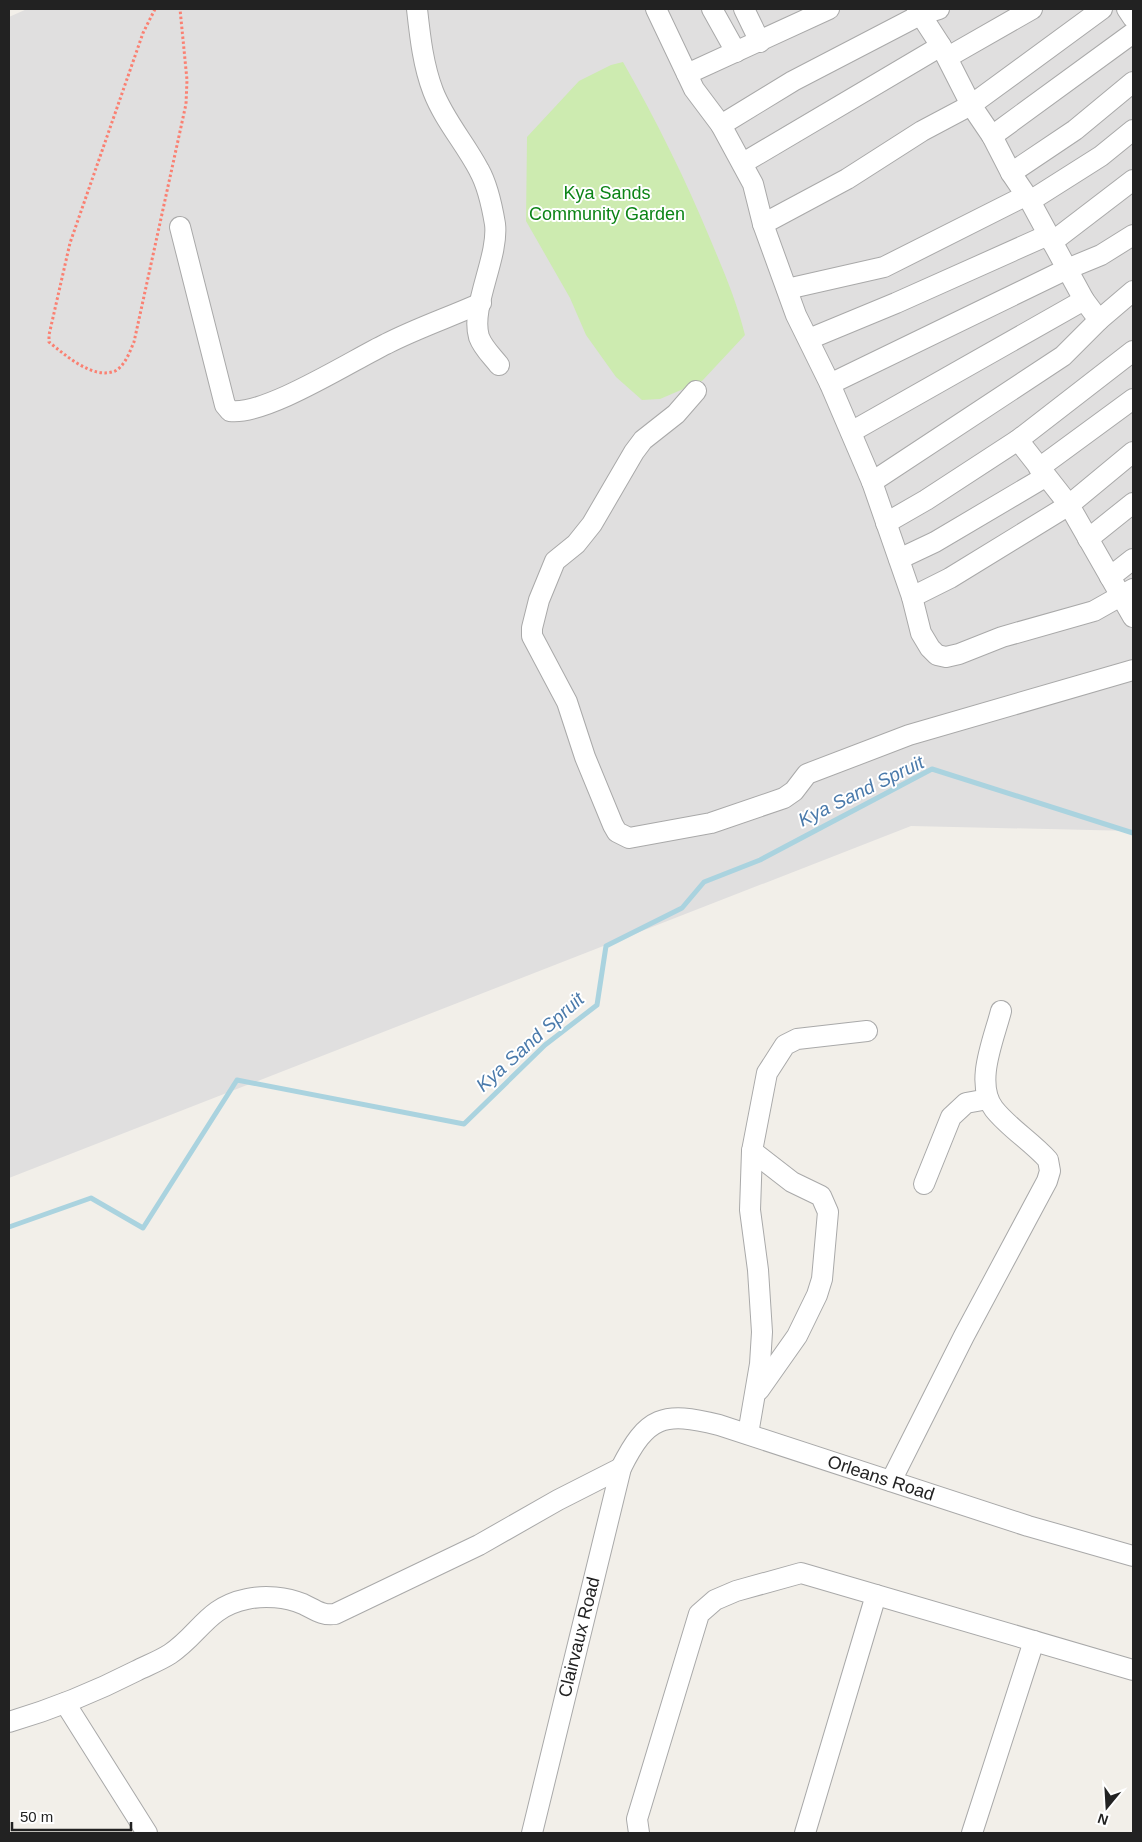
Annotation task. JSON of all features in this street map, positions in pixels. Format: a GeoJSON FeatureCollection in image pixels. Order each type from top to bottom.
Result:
{"type":"FeatureCollection","features":[{"type":"Feature","properties":{"kind":"street"},"geometry":{"type":"LineString","coordinates":[[417,9],[424,58],[433,91],[461,143],[479,169],[488,192],[495,227],[492,254],[481,303],[479,336],[486,350],[499,365]]}},
{"type":"Feature","properties":{"kind":"street"},"geometry":{"type":"LineString","coordinates":[[656,9],[687,74],[705,106],[721,125],[743,163],[757,195],[763,224],[796,315],[830,384],[872,482],[912,597],[921,633],[937,655],[946,657],[959,654],[1002,637],[1087,613],[1127,593]]}},
{"type":"Feature","properties":{"kind":"street"},"geometry":{"type":"LineString","coordinates":[[712,9],[736,52]]}},
{"type":"Feature","properties":{"kind":"street"},"geometry":{"type":"LineString","coordinates":[[744,9],[760,42]]}},
{"type":"Feature","properties":{"kind":"street"},"geometry":{"type":"LineString","coordinates":[[687,74],[829,9]]}},
{"type":"Feature","properties":{"kind":"street"},"geometry":{"type":"LineString","coordinates":[[743,163],[945,52],[1032,9]]}},
{"type":"Feature","properties":{"kind":"street"},"geometry":{"type":"LineString","coordinates":[[763,224],[848,179],[922,131],[971,105],[1102,9]]}},
{"type":"Feature","properties":{"kind":"street"},"geometry":{"type":"LineString","coordinates":[[1127,9],[1133,18]]}},
{"type":"Feature","properties":{"kind":"street"},"geometry":{"type":"LineString","coordinates":[[721,125],[793,81],[925,11],[971,105],[992,136],[1011,173],[1028,199],[1084,300],[1099,320]]}},
{"type":"Feature","properties":{"kind":"street"},"geometry":{"type":"LineString","coordinates":[[992,136],[1133,34]]}},
{"type":"Feature","properties":{"kind":"street"},"geometry":{"type":"LineString","coordinates":[[1011,173],[1075,130],[1133,82]]}},
{"type":"Feature","properties":{"kind":"street"},"geometry":{"type":"LineString","coordinates":[[787,289],[884,267],[1028,199],[1101,156],[1133,130]]}},
{"type":"Feature","properties":{"kind":"street"},"geometry":{"type":"LineString","coordinates":[[809,339],[1050,238],[1133,180]]}},
{"type":"Feature","properties":{"kind":"street"},"geometry":{"type":"LineString","coordinates":[[180,228],[224,405],[230,411],[238,412],[263,407],[388,343],[481,303]]}},
{"type":"Feature","properties":{"kind":"street"},"geometry":{"type":"LineString","coordinates":[[830,384],[1067,269],[1101,255],[1133,235]]}},
{"type":"Feature","properties":{"kind":"street"},"geometry":{"type":"LineString","coordinates":[[872,482],[1063,356],[1099,320],[1133,291]]}},
{"type":"Feature","properties":{"kind":"street"},"geometry":{"type":"LineString","coordinates":[[851,432],[1084,300]]}},
{"type":"Feature","properties":{"kind":"street"},"geometry":{"type":"LineString","coordinates":[[886,523],[926,500],[1018,440],[1133,351]]}},
{"type":"Feature","properties":{"kind":"street"},"geometry":{"type":"LineString","coordinates":[[696,391],[676,414],[643,440],[592,524],[576,544],[555,561],[545,584],[532,628],[532,636],[567,702],[585,757],[612,825],[624,837],[684,829],[711,823],[776,801],[794,791],[807,774],[909,735],[1133,670]]}},
{"type":"Feature","properties":{"kind":"street"},"geometry":{"type":"LineString","coordinates":[[899,559],[935,542],[1042,472],[1133,399]]}},
{"type":"Feature","properties":{"kind":"street"},"geometry":{"type":"LineString","coordinates":[[1018,440],[1068,505],[1110,577],[1127,593],[1133,617]]}},
{"type":"Feature","properties":{"kind":"street"},"geometry":{"type":"LineString","coordinates":[[912,597],[950,578],[1068,505],[1133,452]]}},
{"type":"Feature","properties":{"kind":"street"},"geometry":{"type":"LineString","coordinates":[[1088,539],[1133,503]]}},
{"type":"Feature","properties":{"kind":"street"},"geometry":{"type":"LineString","coordinates":[[1110,577],[1133,559]]}},
{"type":"Feature","properties":{"kind":"street"},"geometry":{"type":"LineString","coordinates":[[892,1481],[964,1336],[1047,1181],[1050,1171],[1048,1160],[995,1110],[988,1099],[986,1074],[1001,1011]]}},
{"type":"Feature","properties":{"kind":"street"},"geometry":{"type":"LineString","coordinates":[[748,1434],[755,1396],[762,1332],[758,1270],[750,1210],[752,1151],[767,1073],[785,1045],[797,1039],[867,1031]]}},
{"type":"Feature","properties":{"kind":"street"},"geometry":{"type":"LineString","coordinates":[[924,1184],[951,1118],[966,1103],[988,1099]]}},
{"type":"Feature","properties":{"kind":"street"},"geometry":{"type":"LineString","coordinates":[[752,1151],[792,1182],[820,1196],[828,1212],[822,1279],[817,1295],[797,1336],[755,1396]]}},
{"type":"Feature","properties":{"kind":"street","name":"Orleans Road"},"geometry":{"type":"LineString","coordinates":[[634,1443],[653,1423],[681,1418],[719,1425],[1028,1526],[1133,1556]]}},
{"type":"Feature","properties":{"kind":"street","name":"Clairvaux Road"},"geometry":{"type":"LineString","coordinates":[[532,1833],[621,1468],[634,1443]]}},
{"type":"Feature","properties":{"kind":"street"},"geometry":{"type":"LineString","coordinates":[[9,1722],[65,1703],[157,1662],[184,1643],[205,1620],[246,1599],[271,1597],[302,1603],[326,1615],[335,1614],[479,1545],[558,1500],[621,1468]]}},
{"type":"Feature","properties":{"kind":"street"},"geometry":{"type":"LineString","coordinates":[[639,1833],[637,1819],[699,1614],[715,1600],[736,1591],[801,1573],[1133,1670]]}},
{"type":"Feature","properties":{"kind":"street"},"geometry":{"type":"LineString","coordinates":[[805,1833],[876,1595]]}},
{"type":"Feature","properties":{"kind":"street"},"geometry":{"type":"LineString","coordinates":[[972,1833],[1034,1641]]}},
{"type":"Feature","properties":{"kind":"street"},"geometry":{"type":"LineString","coordinates":[[65,1703],[147,1833]]}},
{"type":"Feature","properties":{"kind":"path"},"geometry":{"type":"LineString","coordinates":[[155,9],[143,33],[70,243],[48,335],[49,342],[64,355],[85,367],[106,372],[120,367],[127,358],[134,342],[186,104],[187,80],[180,9]]}},
{"type":"Feature","properties":{"kind":"shaded area"},"geometry":{"type":"Polygon","coordinates":[[[27,9],[1133,9],[1133,831],[911,826],[9,1178],[9,17],[27,9]]]}},
{"type":"Feature","properties":{"kind":"green space","name":"Kya Sands Community Garden"},"geometry":{"type":"Polygon","coordinates":[[[623,62],[659,128],[691,195],[730,287],[745,335],[702,381],[660,399],[642,400],[616,377],[586,335],[570,298],[526,221],[527,137],[579,81],[611,65],[623,62]]]}},
{"type":"Feature","properties":{"kind":"waterway","name":"Kya Sand Spruit"},"geometry":{"type":"LineString","coordinates":[[9,1227],[91,1198],[143,1228],[237,1080],[464,1124],[545,1045],[597,1005],[606,946],[682,908],[704,882],[760,860],[932,769],[1133,833]]}}]}
